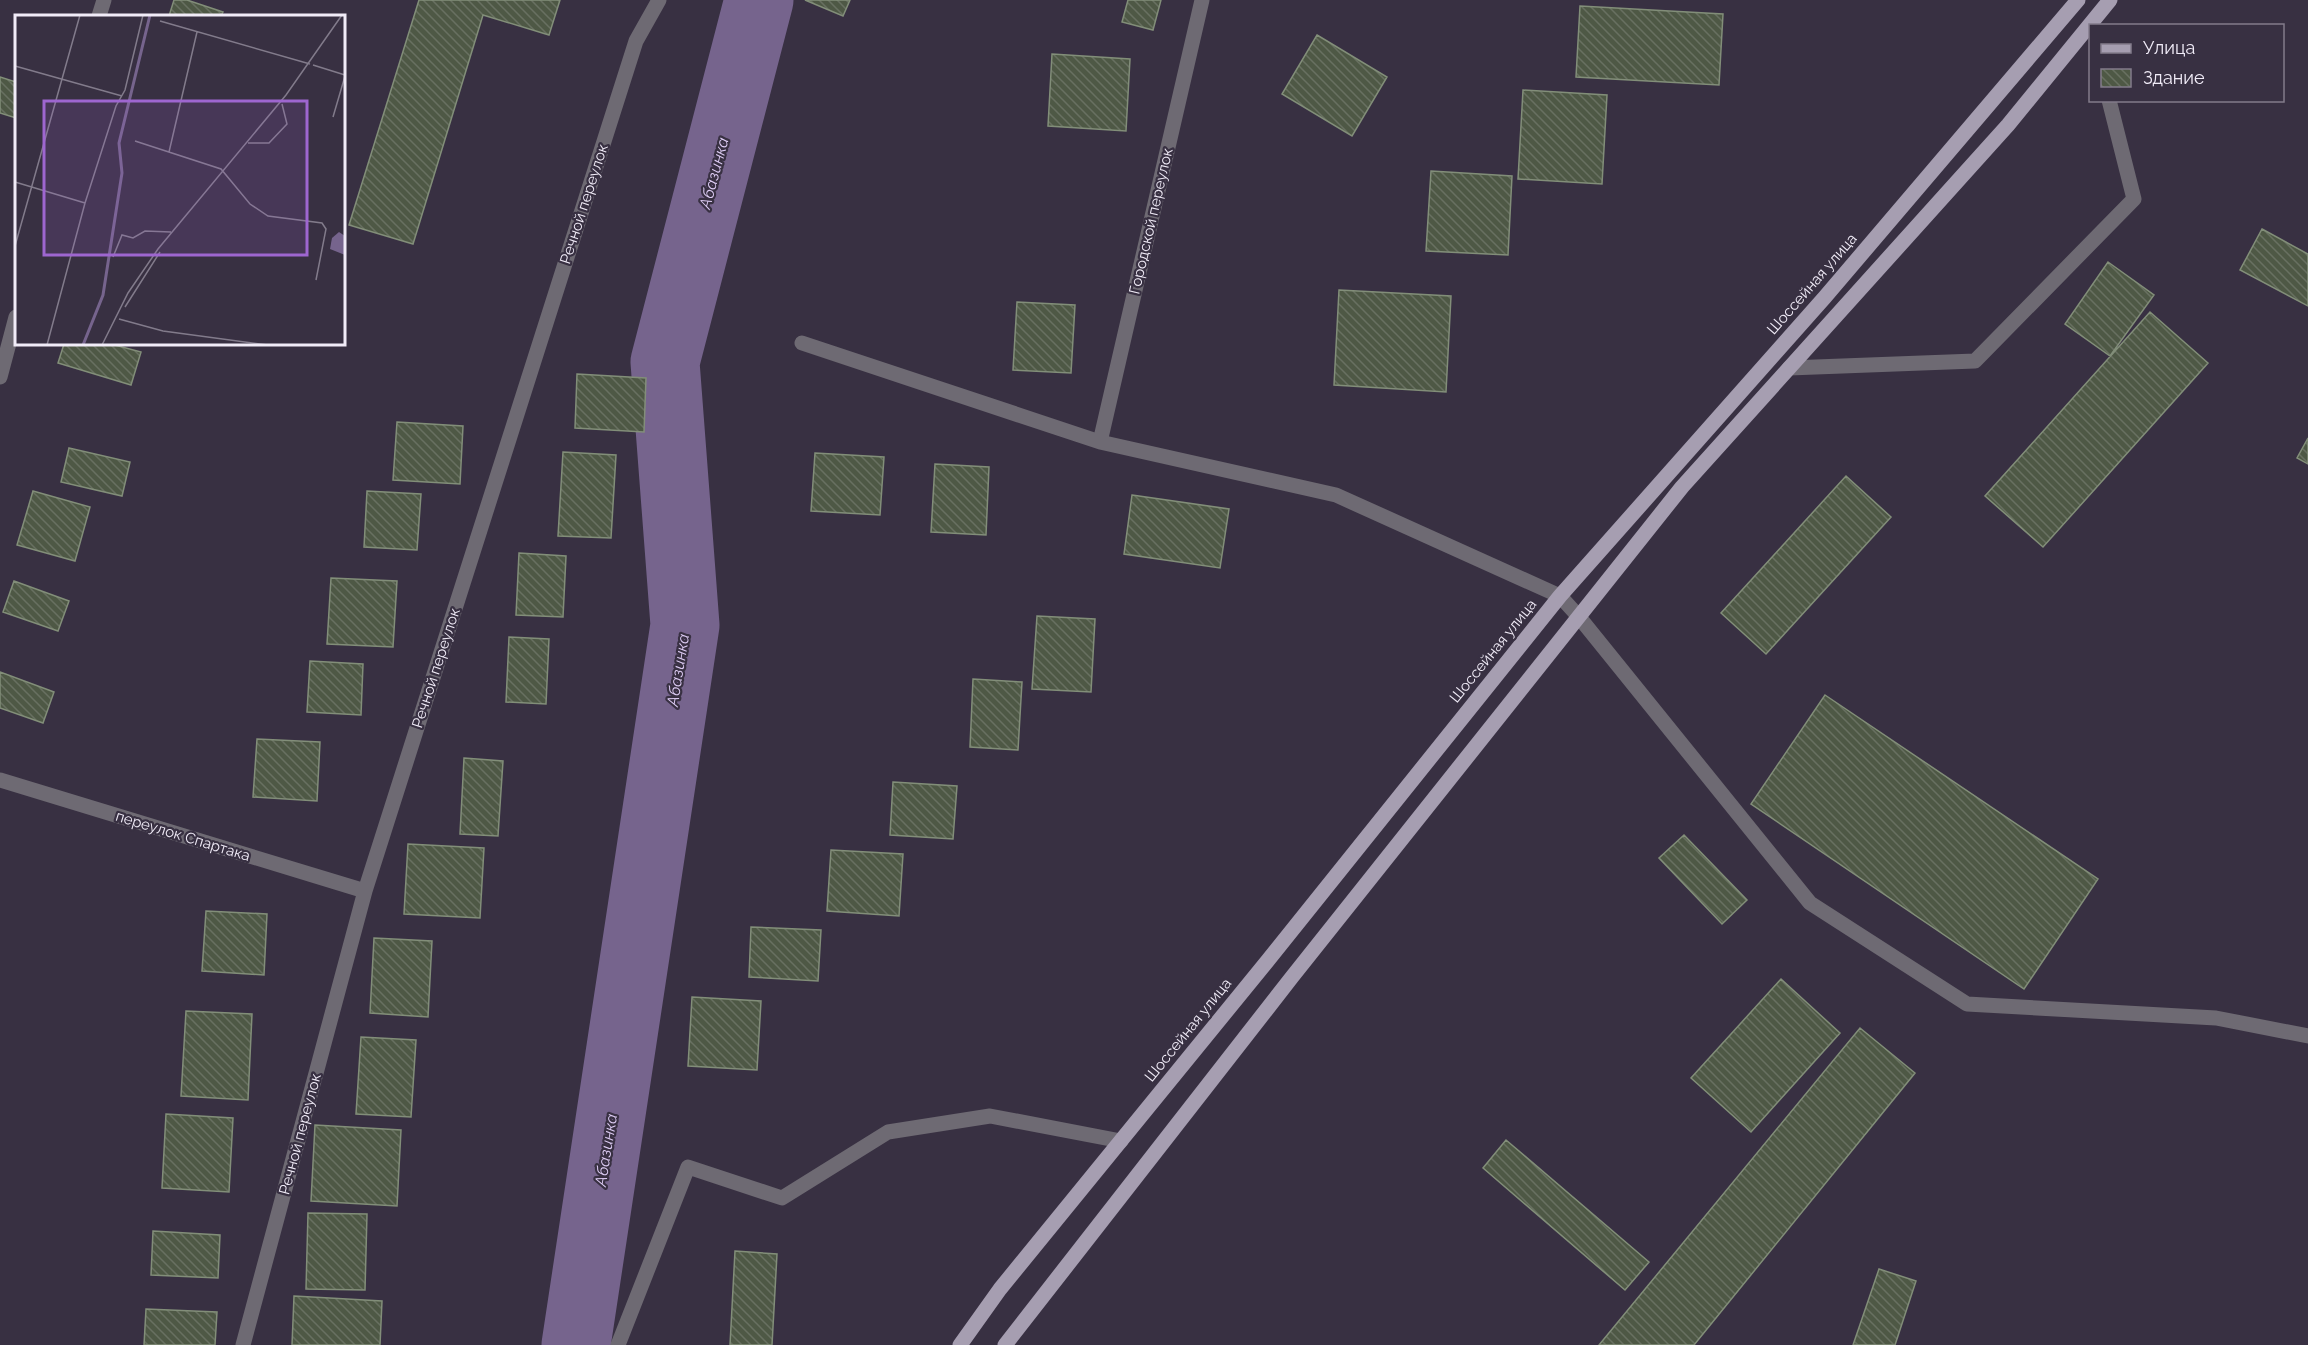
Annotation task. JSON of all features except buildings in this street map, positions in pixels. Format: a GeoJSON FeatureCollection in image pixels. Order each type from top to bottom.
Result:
{"type":"FeatureCollection","features":[{"type":"Feature","properties":{"kind":"main road","name":"Шоссейная улица"},"geometry":{"type":"LineString","coordinates":[[960,1345],[1000,1289],[1560,596],[1826,297],[2078,0]]}},
{"type":"Feature","properties":{"kind":"main road"},"geometry":{"type":"LineString","coordinates":[[2092,24],[2110,0]]}},
{"type":"Feature","properties":{"kind":"main road"},"geometry":{"type":"LineString","coordinates":[[1005,1345],[1292,977],[1682,487],[2008,125],[2089,28]]}},
{"type":"Feature","properties":{"kind":"street"},"geometry":{"type":"LineString","coordinates":[[99,15],[104,0]]}},
{"type":"Feature","properties":{"kind":"street","name":"Речной переулок"},"geometry":{"type":"LineString","coordinates":[[243,1345],[365,891],[636,40],[659,0]]}},
{"type":"Feature","properties":{"kind":"street","name":"Городской переулок"},"geometry":{"type":"LineString","coordinates":[[1100,442],[1202,0]]}},
{"type":"Feature","properties":{"kind":"street"},"geometry":{"type":"LineString","coordinates":[[1789,368],[1975,361],[2134,199],[2110,102]]}},
{"type":"Feature","properties":{"kind":"street"},"geometry":{"type":"LineString","coordinates":[[0,376],[15,321]]}},
{"type":"Feature","properties":{"kind":"street"},"geometry":{"type":"LineString","coordinates":[[802,343],[1100,442],[1336,495],[1560,596],[1810,903],[1966,1004],[2216,1018],[2308,1036]]}},
{"type":"Feature","properties":{"kind":"street","name":"переулок Спартака"},"geometry":{"type":"LineString","coordinates":[[0,780],[365,891]]}},
{"type":"Feature","properties":{"kind":"street"},"geometry":{"type":"LineString","coordinates":[[618,1345],[688,1167],[782,1198],[888,1132],[990,1116],[1121,1141]]}},
{"type":"Feature","properties":{"kind":"waterway","name":"Абазинка"},"geometry":{"type":"LineString","coordinates":[[576,1345],[685,625],[665,362],[759,0]]}}]}
